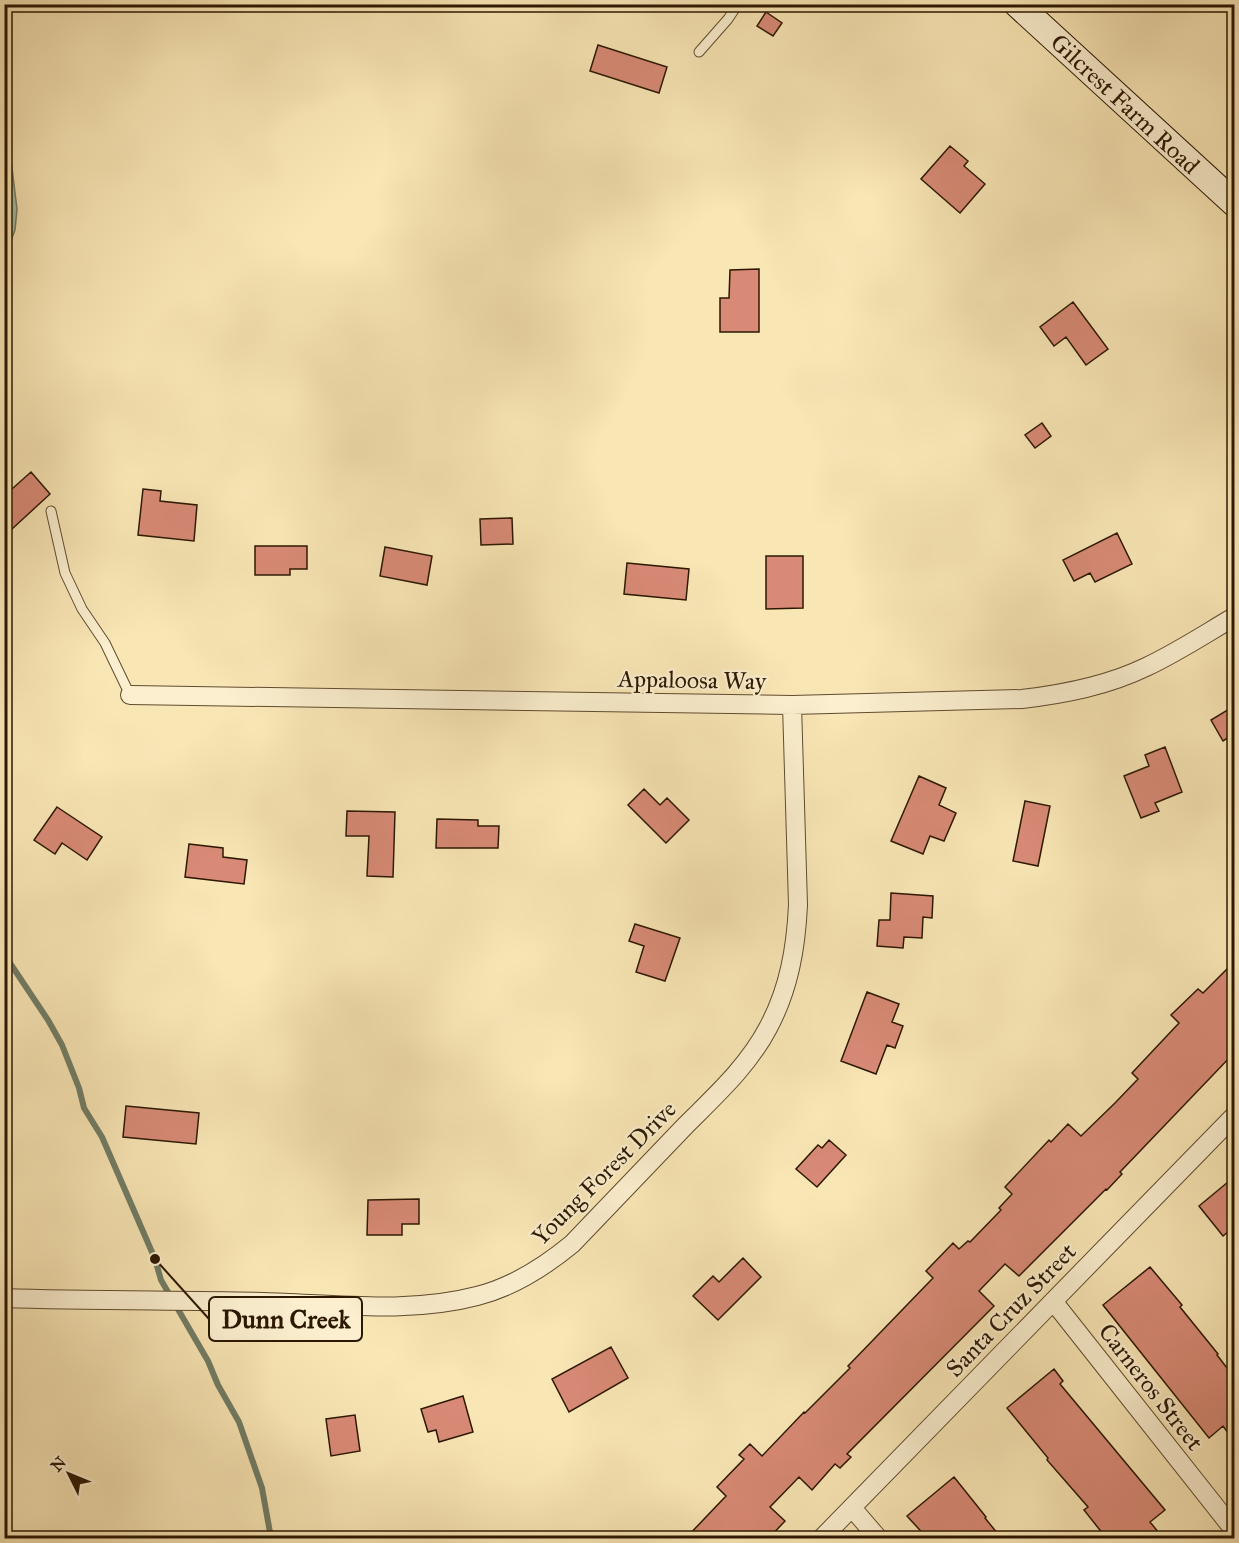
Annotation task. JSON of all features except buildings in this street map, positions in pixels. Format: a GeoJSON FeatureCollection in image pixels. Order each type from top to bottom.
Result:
{"type":"FeatureCollection","features":[{"type":"Feature","properties":{"kind":"main road","name":"Gilcrest Farm Road"},"geometry":{"type":"LineString","coordinates":[[1017,4],[1234,203]]}},
{"type":"Feature","properties":{"kind":"street","name":"Appaloosa Way"},"geometry":{"type":"LineString","coordinates":[[130,695],[792,705],[1002,700],[1050,696],[1092,687],[1146,667],[1234,617]]}},
{"type":"Feature","properties":{"kind":"street","name":"Young Forest Drive"},"geometry":{"type":"LineString","coordinates":[[4,1298],[398,1306],[477,1296],[504,1287],[540,1269],[572,1244],[742,1068],[768,1028],[791,968],[796,937],[798,904],[792,705]]}},
{"type":"Feature","properties":{"kind":"street","name":"Santa Cruz Street"},"geometry":{"type":"LineString","coordinates":[[822,1539],[1234,1116]]}},
{"type":"Feature","properties":{"kind":"street","name":"Carneros Street"},"geometry":{"type":"LineString","coordinates":[[1053,1301],[1234,1530]]}},
{"type":"Feature","properties":{"kind":"street"},"geometry":{"type":"LineString","coordinates":[[853,1509],[878,1539]]}},
{"type":"Feature","properties":{"kind":"lane"},"geometry":{"type":"LineString","coordinates":[[699,52],[738,4]]}},
{"type":"Feature","properties":{"kind":"lane"},"geometry":{"type":"LineString","coordinates":[[51,511],[64,573],[82,609],[105,643],[130,695]]}},
{"type":"Feature","properties":{"kind":"water"},"geometry":{"type":"Polygon","coordinates":[[[4,125],[8,136],[17,209],[15,230],[5,256],[4,125]]]}},
{"type":"Feature","properties":{"kind":"waterway"},"geometry":{"type":"LineString","coordinates":[[4,954],[62,1045],[79,1088],[84,1108],[102,1137],[155,1259],[161,1280],[208,1361],[218,1385],[239,1422],[262,1488],[271,1538]]}},
{"type":"Feature","properties":{"kind":"place","name":"Dunn Creek"},"geometry":{"type":"Point","coordinates":[155,1259]}}]}
